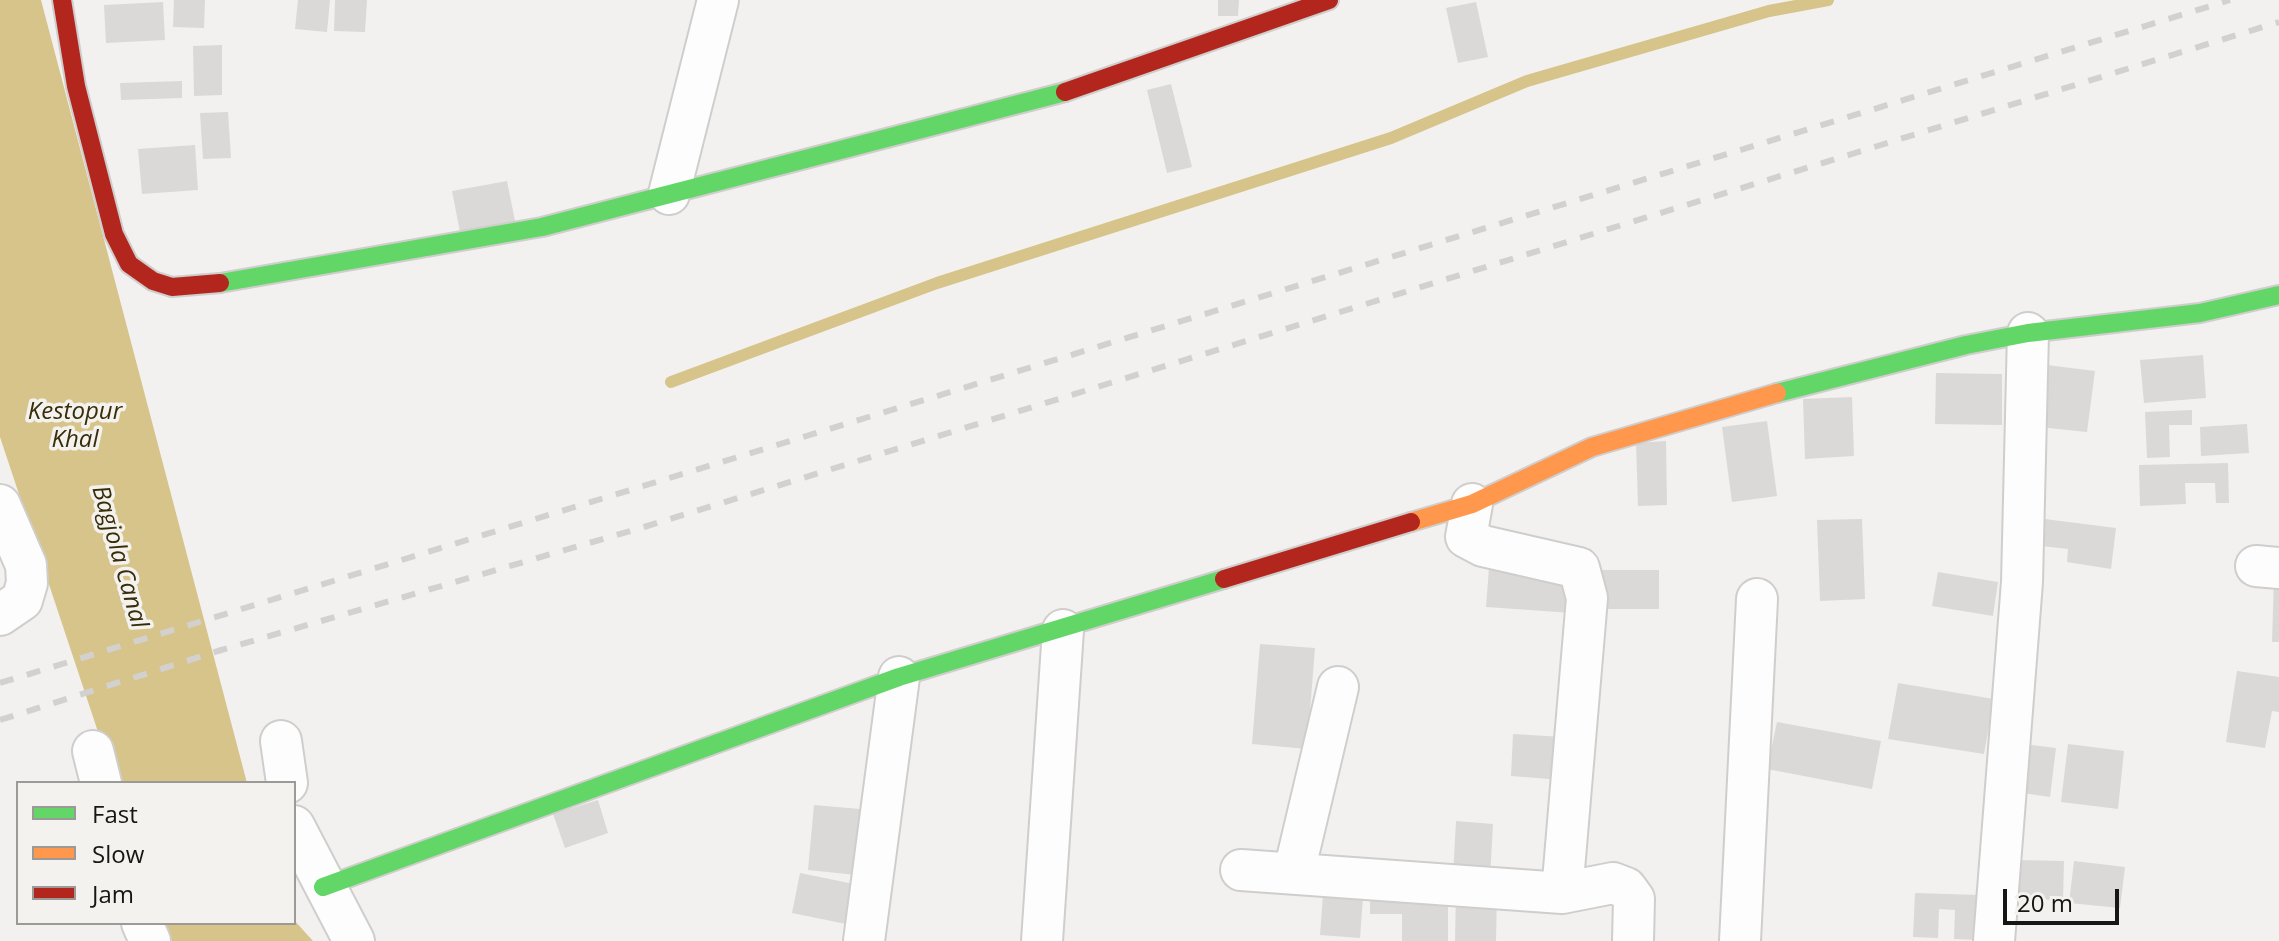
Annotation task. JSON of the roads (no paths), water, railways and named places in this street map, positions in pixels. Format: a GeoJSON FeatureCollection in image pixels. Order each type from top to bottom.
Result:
{"type":"FeatureCollection","features":[{"type":"Feature","properties":{"kind":"street"},"geometry":{"type":"LineString","coordinates":[[62,0],[76,86],[114,234],[129,264],[153,281],[172,287],[202,286],[542,227],[1076,89],[1329,0]]}},
{"type":"Feature","properties":{"kind":"street"},"geometry":{"type":"LineString","coordinates":[[669,194],[718,0]]}},
{"type":"Feature","properties":{"kind":"street"},"geometry":{"type":"LineString","coordinates":[[323,887],[899,677],[1063,630],[1472,504],[1592,447],[1711,409],[2028,333],[2200,313],[2279,295]]}},
{"type":"Feature","properties":{"kind":"street"},"geometry":{"type":"LineString","coordinates":[[1994,941],[2022,582],[2028,333]]}},
{"type":"Feature","properties":{"kind":"street"},"geometry":{"type":"LineString","coordinates":[[1472,504],[1466,537],[1483,546],[1579,568],[1587,598],[1562,893]]}},
{"type":"Feature","properties":{"kind":"street"},"geometry":{"type":"LineString","coordinates":[[0,505],[26,565],[22,600],[0,615]]}},
{"type":"Feature","properties":{"kind":"street"},"geometry":{"type":"LineString","coordinates":[[1740,941],[1757,599]]}},
{"type":"Feature","properties":{"kind":"street"},"geometry":{"type":"LineString","coordinates":[[1042,941],[1063,630]]}},
{"type":"Feature","properties":{"kind":"street"},"geometry":{"type":"LineString","coordinates":[[864,941],[899,677]]}},
{"type":"Feature","properties":{"kind":"street"},"geometry":{"type":"LineString","coordinates":[[1294,872],[1338,687]]}},
{"type":"Feature","properties":{"kind":"street"},"geometry":{"type":"LineString","coordinates":[[281,741],[287,781]]}},
{"type":"Feature","properties":{"kind":"street"},"geometry":{"type":"LineString","coordinates":[[296,830],[323,887],[354,941]]}},
{"type":"Feature","properties":{"kind":"street"},"geometry":{"type":"LineString","coordinates":[[1241,870],[1562,893],[1613,883],[1626,888],[1634,899],[1633,941]]}},
{"type":"Feature","properties":{"kind":"water","name":"Kestopur Khal"},"geometry":{"type":"Polygon","coordinates":[[[0,0],[41,0],[246,781],[114,781],[0,437],[0,0]]]}},
{"type":"Feature","properties":{"kind":"water"},"geometry":{"type":"Polygon","coordinates":[[[296,922],[313,941],[168,941],[163,925],[296,925],[296,922]]]}},
{"type":"Feature","properties":{"kind":"waterway"},"geometry":{"type":"LineString","coordinates":[[671,382],[937,283],[1391,138],[1527,81],[1769,11],[1828,0]]}},
{"type":"Feature","properties":{"kind":"railway"},"geometry":{"type":"LineString","coordinates":[[0,683],[2230,0]]}},
{"type":"Feature","properties":{"kind":"railway"},"geometry":{"type":"LineString","coordinates":[[0,720],[218,651],[644,527],[2279,22]]}},
{"type":"Feature","properties":{"kind":"water label","name":"Bagjola Canal"},"geometry":{"type":"Point","coordinates":[119,557]}}]}
